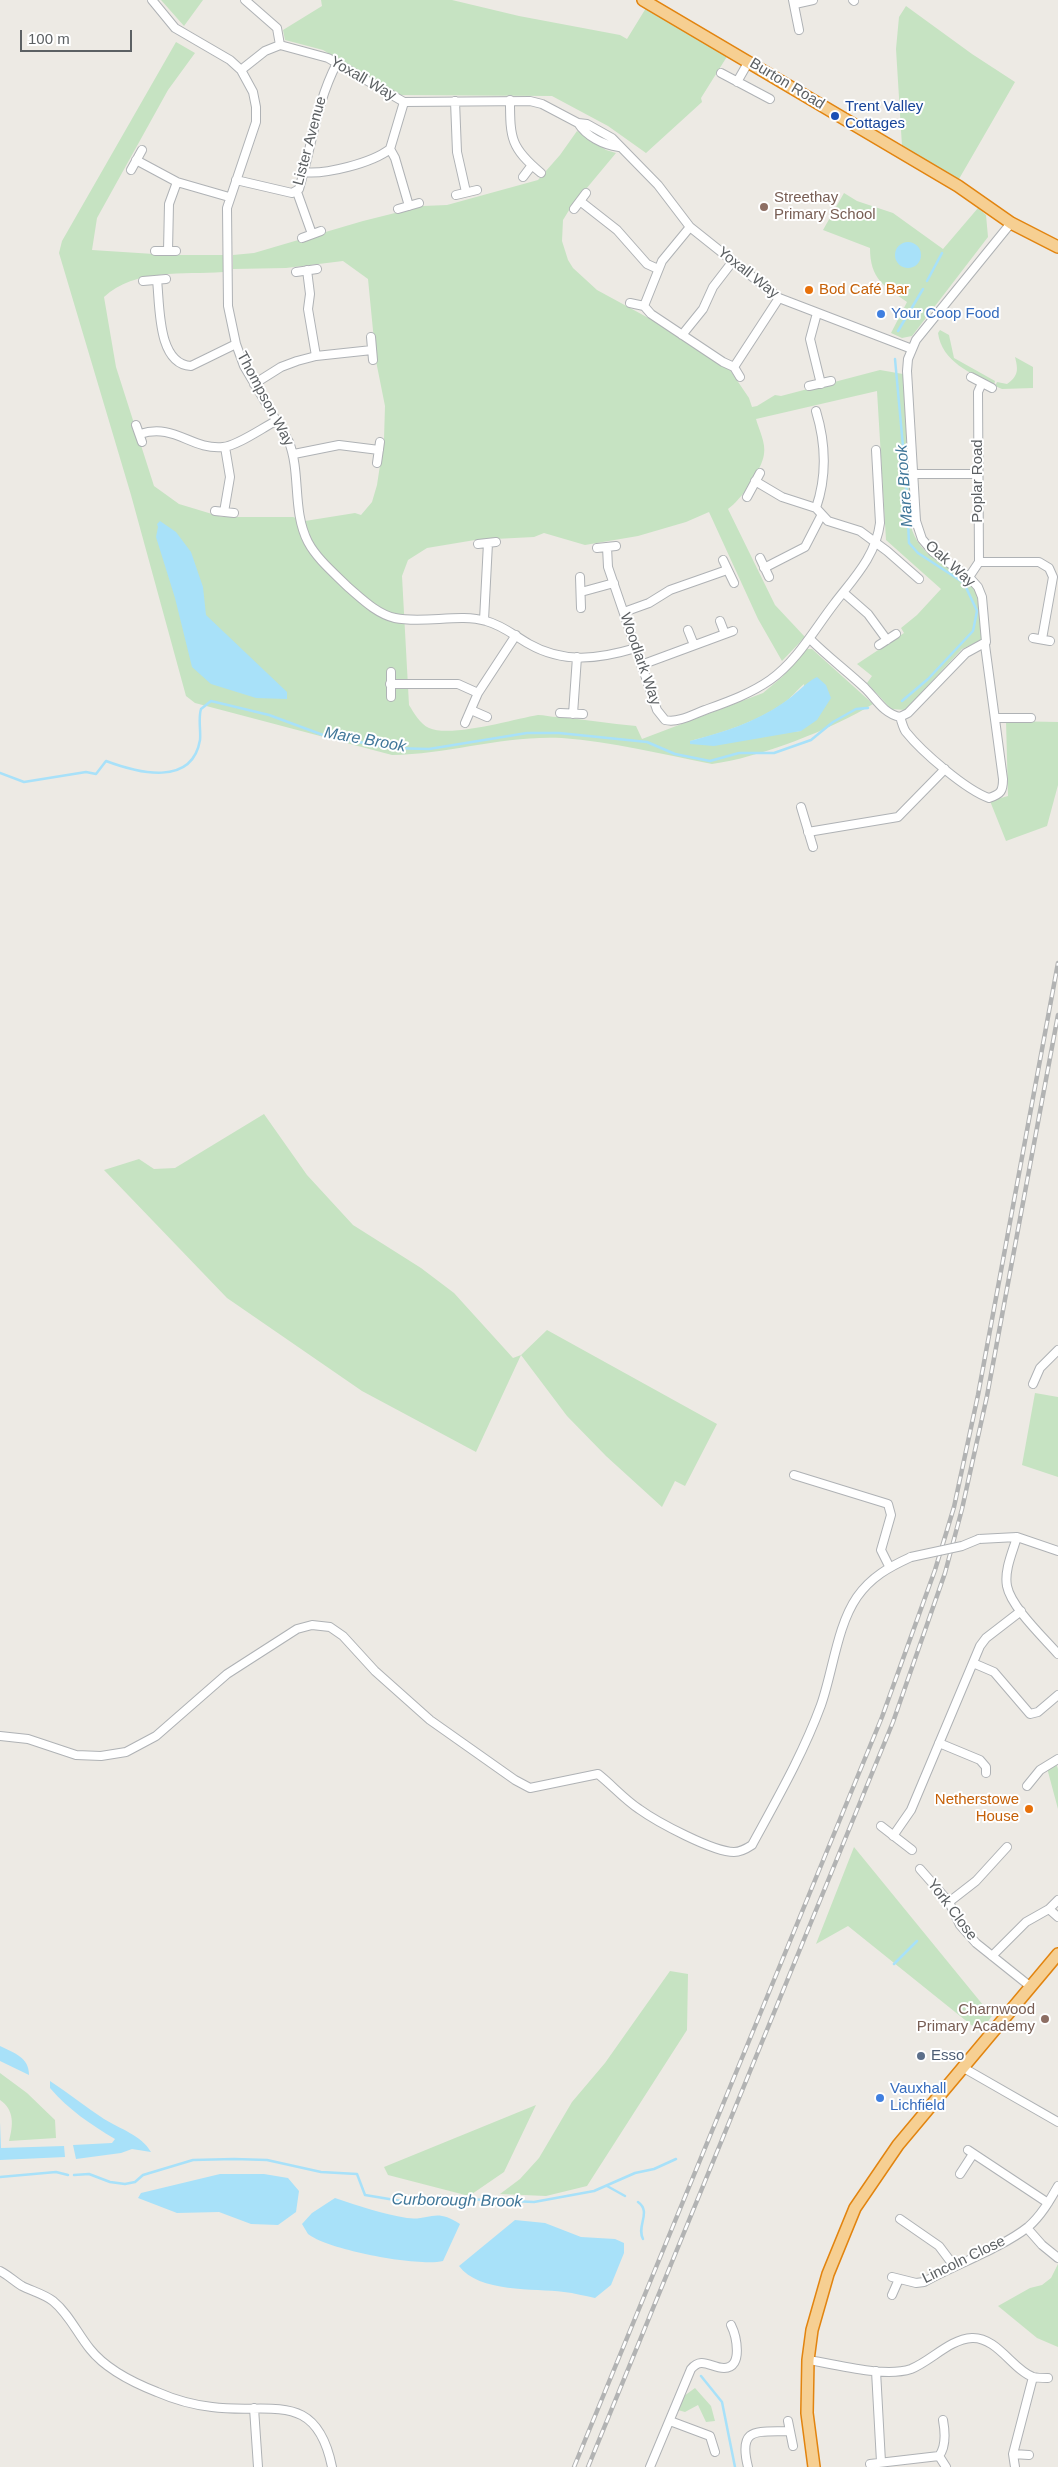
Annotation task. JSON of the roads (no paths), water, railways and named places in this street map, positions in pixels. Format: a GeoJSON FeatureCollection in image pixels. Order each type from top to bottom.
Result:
{"type":"FeatureCollection","features":[{"type":"Feature","properties":{"kind":"highway","name":"Burton Road"},"geometry":{"type":"LineString","coordinates":[[643,0],[958,186],[1011,223],[1058,247]]}},
{"type":"Feature","properties":{"kind":"highway"},"geometry":{"type":"LineString","coordinates":[[814,2467],[810,2448],[807,2413],[808,2360],[812,2330],[828,2274],[855,2208],[898,2145],[1058,1954]]}},
{"type":"Feature","properties":{"kind":"street","name":"Thompson Way"},"geometry":{"type":"LineString","coordinates":[[152,0],[175,28],[230,60],[241,70],[253,92],[256,122],[229,197],[226,216],[228,306],[236,344],[244,366],[294,454],[301,520],[308,543],[329,569],[355,593],[375,609],[394,617],[413,620],[484,620],[498,625],[544,652],[577,657],[606,657],[636,648]]}},
{"type":"Feature","properties":{"kind":"street"},"geometry":{"type":"LineString","coordinates":[[241,70],[265,51],[280,45],[277,28],[245,0]]}},
{"type":"Feature","properties":{"kind":"street"},"geometry":{"type":"LineString","coordinates":[[799,30],[794,2],[813,0]]}},
{"type":"Feature","properties":{"kind":"street","name":"Yoxall Way"},"geometry":{"type":"LineString","coordinates":[[280,45],[316,54],[337,63],[404,102],[530,101],[542,104],[578,123],[587,124],[612,138],[658,185],[690,227],[779,298],[912,349]]}},
{"type":"Feature","properties":{"kind":"street"},"geometry":{"type":"LineString","coordinates":[[737,82],[749,61]]}},
{"type":"Feature","properties":{"kind":"street","name":"Lister Avenue"},"geometry":{"type":"LineString","coordinates":[[312,234],[294,192],[303,172],[314,136],[319,105],[337,63]]}},
{"type":"Feature","properties":{"kind":"street"},"geometry":{"type":"LineString","coordinates":[[720,73],[769,96]]}},
{"type":"Feature","properties":{"kind":"street"},"geometry":{"type":"LineString","coordinates":[[510,100],[510,119],[515,147],[541,173]]}},
{"type":"Feature","properties":{"kind":"street"},"geometry":{"type":"LineString","coordinates":[[455,101],[457,152],[466,192]]}},
{"type":"Feature","properties":{"kind":"street"},"geometry":{"type":"LineString","coordinates":[[404,102],[390,149],[395,158],[409,206]]}},
{"type":"Feature","properties":{"kind":"street"},"geometry":{"type":"LineString","coordinates":[[303,172],[310,173],[342,168],[390,149]]}},
{"type":"Feature","properties":{"kind":"street"},"geometry":{"type":"LineString","coordinates":[[130,170],[142,150]]}},
{"type":"Feature","properties":{"kind":"street"},"geometry":{"type":"LineString","coordinates":[[136,160],[177,182],[229,197]]}},
{"type":"Feature","properties":{"kind":"street"},"geometry":{"type":"LineString","coordinates":[[522,177],[532,165]]}},
{"type":"Feature","properties":{"kind":"street"},"geometry":{"type":"LineString","coordinates":[[236,180],[294,192]]}},
{"type":"Feature","properties":{"kind":"street"},"geometry":{"type":"LineString","coordinates":[[155,251],[172,251],[169,204],[177,182]]}},
{"type":"Feature","properties":{"kind":"street"},"geometry":{"type":"LineString","coordinates":[[456,195],[477,190]]}},
{"type":"Feature","properties":{"kind":"street"},"geometry":{"type":"LineString","coordinates":[[574,209],[586,193]]}},
{"type":"Feature","properties":{"kind":"street"},"geometry":{"type":"LineString","coordinates":[[580,201],[617,230],[647,264],[658,269]]}},
{"type":"Feature","properties":{"kind":"street"},"geometry":{"type":"LineString","coordinates":[[398,209],[419,203]]}},
{"type":"Feature","properties":{"kind":"street","name":"Oak Way"},"geometry":{"type":"LineString","coordinates":[[945,769],[982,795],[990,798],[1000,793],[1003,788],[984,645],[987,639],[982,597],[978,587],[969,577],[933,552],[922,538],[916,521],[907,371],[908,359],[916,340],[1011,223]]}},
{"type":"Feature","properties":{"kind":"street"},"geometry":{"type":"LineString","coordinates":[[644,306],[658,269],[671,249],[690,227]]}},
{"type":"Feature","properties":{"kind":"street"},"geometry":{"type":"LineString","coordinates":[[302,238],[321,231]]}},
{"type":"Feature","properties":{"kind":"street"},"geometry":{"type":"LineString","coordinates":[[682,335],[703,309],[713,287],[733,261]]}},
{"type":"Feature","properties":{"kind":"street"},"geometry":{"type":"LineString","coordinates":[[296,272],[317,269]]}},
{"type":"Feature","properties":{"kind":"street"},"geometry":{"type":"LineString","coordinates":[[307,270],[310,294],[308,309],[316,356]]}},
{"type":"Feature","properties":{"kind":"street"},"geometry":{"type":"LineString","coordinates":[[143,281],[162,279],[164,340],[168,354],[174,360],[184,366],[191,366],[236,344]]}},
{"type":"Feature","properties":{"kind":"street"},"geometry":{"type":"LineString","coordinates":[[734,367],[779,298]]}},
{"type":"Feature","properties":{"kind":"street"},"geometry":{"type":"LineString","coordinates":[[630,303],[644,306],[651,314],[723,362],[734,367],[740,377]]}},
{"type":"Feature","properties":{"kind":"street"},"geometry":{"type":"LineString","coordinates":[[817,312],[810,339],[821,384]]}},
{"type":"Feature","properties":{"kind":"street"},"geometry":{"type":"LineString","coordinates":[[371,337],[373,360]]}},
{"type":"Feature","properties":{"kind":"street"},"geometry":{"type":"LineString","coordinates":[[254,384],[280,367],[316,356],[372,350]]}},
{"type":"Feature","properties":{"kind":"street"},"geometry":{"type":"LineString","coordinates":[[971,377],[992,388]]}},
{"type":"Feature","properties":{"kind":"street"},"geometry":{"type":"LineString","coordinates":[[809,386],[831,381]]}},
{"type":"Feature","properties":{"kind":"street","name":"Poplar Road"},"geometry":{"type":"LineString","coordinates":[[979,562],[978,392],[982,383]]}},
{"type":"Feature","properties":{"kind":"street"},"geometry":{"type":"LineString","coordinates":[[816,411],[824,451],[822,489],[816,508]]}},
{"type":"Feature","properties":{"kind":"street"},"geometry":{"type":"LineString","coordinates":[[136,425],[141,438],[161,430],[208,446],[225,447],[276,421]]}},
{"type":"Feature","properties":{"kind":"street"},"geometry":{"type":"LineString","coordinates":[[377,463],[380,442]]}},
{"type":"Feature","properties":{"kind":"street"},"geometry":{"type":"LineString","coordinates":[[294,454],[339,445],[379,450]]}},
{"type":"Feature","properties":{"kind":"street"},"geometry":{"type":"LineString","coordinates":[[224,512],[230,477],[225,447]]}},
{"type":"Feature","properties":{"kind":"street"},"geometry":{"type":"LineString","coordinates":[[876,450],[880,523],[876,542],[861,570],[810,638],[838,667],[866,690],[888,714],[900,717],[908,713],[966,653],[984,645]]}},
{"type":"Feature","properties":{"kind":"street"},"geometry":{"type":"LineString","coordinates":[[747,497],[760,473]]}},
{"type":"Feature","properties":{"kind":"street"},"geometry":{"type":"LineString","coordinates":[[914,474],[978,474]]}},
{"type":"Feature","properties":{"kind":"street"},"geometry":{"type":"LineString","coordinates":[[755,481],[782,497],[816,508],[821,516],[828,521],[860,531],[876,542],[919,579]]}},
{"type":"Feature","properties":{"kind":"street"},"geometry":{"type":"LineString","coordinates":[[215,510],[234,513]]}},
{"type":"Feature","properties":{"kind":"street"},"geometry":{"type":"LineString","coordinates":[[764,568],[805,547],[821,516]]}},
{"type":"Feature","properties":{"kind":"street"},"geometry":{"type":"LineString","coordinates":[[478,544],[492,542],[484,620]]}},
{"type":"Feature","properties":{"kind":"street"},"geometry":{"type":"LineString","coordinates":[[597,548],[616,546]]}},
{"type":"Feature","properties":{"kind":"street","name":"Woodlark Way"},"geometry":{"type":"LineString","coordinates":[[606,547],[608,567],[660,716],[665,720],[678,720],[756,688],[783,668],[810,638]]}},
{"type":"Feature","properties":{"kind":"street"},"geometry":{"type":"LineString","coordinates":[[760,558],[769,577]]}},
{"type":"Feature","properties":{"kind":"street"},"geometry":{"type":"LineString","coordinates":[[723,560],[734,583]]}},
{"type":"Feature","properties":{"kind":"street"},"geometry":{"type":"LineString","coordinates":[[969,577],[979,562],[1038,562],[1049,568],[1053,577],[1046,640],[1033,638]]}},
{"type":"Feature","properties":{"kind":"street"},"geometry":{"type":"LineString","coordinates":[[624,612],[649,604],[670,590],[727,570]]}},
{"type":"Feature","properties":{"kind":"street"},"geometry":{"type":"LineString","coordinates":[[580,577],[581,608]]}},
{"type":"Feature","properties":{"kind":"street"},"geometry":{"type":"LineString","coordinates":[[581,592],[614,583]]}},
{"type":"Feature","properties":{"kind":"street"},"geometry":{"type":"LineString","coordinates":[[844,593],[868,614],[887,640]]}},
{"type":"Feature","properties":{"kind":"street"},"geometry":{"type":"LineString","coordinates":[[642,665],[729,632],[720,620]]}},
{"type":"Feature","properties":{"kind":"street"},"geometry":{"type":"LineString","coordinates":[[688,630],[694,645]]}},
{"type":"Feature","properties":{"kind":"street"},"geometry":{"type":"LineString","coordinates":[[879,646],[896,634]]}},
{"type":"Feature","properties":{"kind":"street"},"geometry":{"type":"LineString","coordinates":[[465,723],[478,693],[516,635]]}},
{"type":"Feature","properties":{"kind":"street"},"geometry":{"type":"LineString","coordinates":[[573,714],[577,657]]}},
{"type":"Feature","properties":{"kind":"street"},"geometry":{"type":"LineString","coordinates":[[390,672],[390,697]]}},
{"type":"Feature","properties":{"kind":"street"},"geometry":{"type":"LineString","coordinates":[[390,684],[458,684],[478,693]]}},
{"type":"Feature","properties":{"kind":"street"},"geometry":{"type":"LineString","coordinates":[[471,710],[487,717]]}},
{"type":"Feature","properties":{"kind":"street"},"geometry":{"type":"LineString","coordinates":[[560,713],[583,714]]}},
{"type":"Feature","properties":{"kind":"street"},"geometry":{"type":"LineString","coordinates":[[808,832],[898,817],[945,769],[905,731],[900,717]]}},
{"type":"Feature","properties":{"kind":"street"},"geometry":{"type":"LineString","coordinates":[[995,718],[1031,718]]}},
{"type":"Feature","properties":{"kind":"street"},"geometry":{"type":"LineString","coordinates":[[801,808],[813,847]]}},
{"type":"Feature","properties":{"kind":"street"},"geometry":{"type":"LineString","coordinates":[[1033,1384],[1040,1368],[1058,1350]]}},
{"type":"Feature","properties":{"kind":"street"},"geometry":{"type":"LineString","coordinates":[[794,1475],[888,1504],[892,1515],[881,1550],[890,1566]]}},
{"type":"Feature","properties":{"kind":"street"},"geometry":{"type":"LineString","coordinates":[[1017,1536],[1006,1575],[1010,1595],[1021,1611],[1058,1654]]}},
{"type":"Feature","properties":{"kind":"street"},"geometry":{"type":"LineString","coordinates":[[0,1736],[28,1738],[76,1755],[101,1756],[126,1752],[156,1736],[227,1674],[297,1629],[312,1625],[330,1627],[343,1636],[375,1671],[430,1720],[514,1780],[530,1788],[598,1774],[639,1809],[662,1823],[720,1849],[733,1852],[744,1850],[752,1845],[796,1764],[820,1706],[845,1619],[856,1598],[874,1576],[890,1566],[911,1557],[962,1546],[979,1539],[1017,1536],[1058,1551]]}},
{"type":"Feature","properties":{"kind":"street"},"geometry":{"type":"LineString","coordinates":[[894,1836],[911,1810],[973,1662],[986,1638],[1021,1611]]}},
{"type":"Feature","properties":{"kind":"street"},"geometry":{"type":"LineString","coordinates":[[973,1662],[994,1672],[1030,1714],[1038,1712],[1058,1696]]}},
{"type":"Feature","properties":{"kind":"street"},"geometry":{"type":"LineString","coordinates":[[939,1743],[980,1760],[986,1768],[986,1773]]}},
{"type":"Feature","properties":{"kind":"street"},"geometry":{"type":"LineString","coordinates":[[1027,1786],[1040,1770],[1058,1759]]}},
{"type":"Feature","properties":{"kind":"street"},"geometry":{"type":"LineString","coordinates":[[882,1826],[912,1850]]}},
{"type":"Feature","properties":{"kind":"street"},"geometry":{"type":"LineString","coordinates":[[949,1902],[976,1881],[1007,1847]]}},
{"type":"Feature","properties":{"kind":"street","name":"York Close"},"geometry":{"type":"LineString","coordinates":[[932,1868],[922,1871],[949,1902],[960,1925],[976,1943],[1032,1987]]}},
{"type":"Feature","properties":{"kind":"street"},"geometry":{"type":"LineString","coordinates":[[992,1956],[1026,1922],[1058,1900]]}},
{"type":"Feature","properties":{"kind":"street"},"geometry":{"type":"LineString","coordinates":[[1049,1908],[1058,1917]]}},
{"type":"Feature","properties":{"kind":"street"},"geometry":{"type":"LineString","coordinates":[[962,2067],[1058,2122]]}},
{"type":"Feature","properties":{"kind":"street"},"geometry":{"type":"LineString","coordinates":[[960,2174],[970,2152],[1048,2203]]}},
{"type":"Feature","properties":{"kind":"street","name":"Lincoln Close"},"geometry":{"type":"LineString","coordinates":[[892,2295],[896,2278],[916,2283],[924,2282],[1027,2228],[1048,2203],[1058,2186]]}},
{"type":"Feature","properties":{"kind":"street"},"geometry":{"type":"LineString","coordinates":[[900,2219],[909,2221],[939,2246],[954,2266]]}},
{"type":"Feature","properties":{"kind":"street"},"geometry":{"type":"LineString","coordinates":[[1027,2228],[1054,2259]]}},
{"type":"Feature","properties":{"kind":"street"},"geometry":{"type":"LineString","coordinates":[[0,2271],[23,2286],[52,2300],[66,2314],[91,2351],[134,2382],[158,2393],[212,2407],[279,2408],[300,2415],[313,2425],[323,2437],[332,2467]]}},
{"type":"Feature","properties":{"kind":"street"},"geometry":{"type":"LineString","coordinates":[[650,2467],[696,2364],[704,2362],[724,2368],[736,2360],[737,2338],[731,2325]]}},
{"type":"Feature","properties":{"kind":"street"},"geometry":{"type":"LineString","coordinates":[[808,2360],[876,2371],[910,2369],[959,2342],[972,2338],[989,2343],[1033,2377],[1048,2378]]}},
{"type":"Feature","properties":{"kind":"street"},"geometry":{"type":"LineString","coordinates":[[876,2371],[881,2462]]}},
{"type":"Feature","properties":{"kind":"street"},"geometry":{"type":"LineString","coordinates":[[1015,2467],[1013,2454],[1033,2377]]}},
{"type":"Feature","properties":{"kind":"street"},"geometry":{"type":"LineString","coordinates":[[254,2408],[258,2467]]}},
{"type":"Feature","properties":{"kind":"street"},"geometry":{"type":"LineString","coordinates":[[870,2464],[939,2456],[943,2452],[948,2428],[943,2420]]}},
{"type":"Feature","properties":{"kind":"street"},"geometry":{"type":"LineString","coordinates":[[670,2421],[710,2436],[715,2452]]}},
{"type":"Feature","properties":{"kind":"street"},"geometry":{"type":"LineString","coordinates":[[788,2421],[788,2431],[793,2446]]}},
{"type":"Feature","properties":{"kind":"street"},"geometry":{"type":"LineString","coordinates":[[748,2467],[743,2450],[745,2442],[749,2437],[761,2432],[788,2431]]}},
{"type":"Feature","properties":{"kind":"street"},"geometry":{"type":"LineString","coordinates":[[1013,2454],[1029,2455]]}},
{"type":"Feature","properties":{"kind":"street"},"geometry":{"type":"LineString","coordinates":[[939,2456],[946,2467]]}},
{"type":"Feature","properties":{"kind":"water"},"geometry":{"type":"Polygon","coordinates":[[[908,242],[917,246],[921,255],[917,264],[908,268],[899,264],[895,255],[899,246],[908,242]]]}},
{"type":"Feature","properties":{"kind":"water"},"geometry":{"type":"Polygon","coordinates":[[[160,521],[176,532],[191,552],[203,587],[206,615],[287,692],[287,699],[256,698],[211,684],[192,667],[175,598],[156,537],[157,524],[160,521]]]}},
{"type":"Feature","properties":{"kind":"water"},"geometry":{"type":"Polygon","coordinates":[[[817,677],[826,685],[831,698],[817,720],[801,731],[714,746],[690,744],[690,741],[726,730],[773,710],[817,677]]]}},
{"type":"Feature","properties":{"kind":"water"},"geometry":{"type":"Polygon","coordinates":[[[0,2046],[24,2060],[29,2075],[0,2061],[0,2046]]]}},
{"type":"Feature","properties":{"kind":"water"},"geometry":{"type":"Polygon","coordinates":[[[50,2081],[104,2119],[142,2141],[151,2152],[132,2149],[121,2153],[76,2159],[73,2145],[112,2143],[115,2139],[72,2110],[50,2088],[50,2081]]]}},
{"type":"Feature","properties":{"kind":"water"},"geometry":{"type":"Polygon","coordinates":[[[0,2122],[1,2148],[64,2146],[65,2157],[0,2160],[0,2122]]]}},
{"type":"Feature","properties":{"kind":"water"},"geometry":{"type":"Polygon","coordinates":[[[220,2174],[264,2174],[288,2178],[299,2191],[296,2212],[278,2225],[251,2224],[219,2212],[177,2213],[138,2198],[141,2193],[220,2174]]]}},
{"type":"Feature","properties":{"kind":"water"},"geometry":{"type":"Polygon","coordinates":[[[335,2198],[371,2210],[407,2218],[438,2215],[460,2224],[443,2261],[415,2262],[374,2256],[334,2246],[308,2234],[302,2224],[312,2213],[335,2198]]]}},
{"type":"Feature","properties":{"kind":"water"},"geometry":{"type":"Polygon","coordinates":[[[515,2220],[545,2223],[581,2237],[615,2239],[624,2243],[624,2253],[611,2285],[595,2298],[564,2292],[508,2288],[480,2281],[468,2275],[459,2266],[515,2220]]]}},
{"type":"Feature","properties":{"kind":"waterway","name":"Mare Brook"},"geometry":{"type":"LineString","coordinates":[[927,281],[942,253]]}},
{"type":"Feature","properties":{"kind":"waterway","name":"Mare Brook"},"geometry":{"type":"LineString","coordinates":[[898,331],[923,289]]}},
{"type":"Feature","properties":{"kind":"waterway","name":"Mare Brook"},"geometry":{"type":"LineString","coordinates":[[895,359],[906,479],[909,543],[918,553],[964,583],[977,611],[973,631],[928,679],[902,701]]}},
{"type":"Feature","properties":{"kind":"waterway","name":"Mare Brook"},"geometry":{"type":"LineString","coordinates":[[0,773],[24,782],[86,772],[96,774],[106,761],[148,772],[162,773],[175,770],[186,765],[195,755],[200,740],[201,709],[211,701],[269,715],[323,735],[390,748],[429,749],[527,733],[559,733],[647,742],[675,754],[710,761],[739,753],[774,753],[811,740],[833,722],[856,709],[868,708]]}},
{"type":"Feature","properties":{"kind":"waterway","name":"Curborough Brook"},"geometry":{"type":"LineString","coordinates":[[894,1964],[917,1941]]}},
{"type":"Feature","properties":{"kind":"waterway","name":"Curborough Brook"},"geometry":{"type":"LineString","coordinates":[[74,2175],[89,2174],[110,2182],[125,2184],[135,2182],[143,2175],[193,2160],[267,2160],[321,2172],[357,2174],[365,2195],[401,2201],[465,2199],[534,2202],[594,2191],[635,2173],[654,2169],[676,2159]]}},
{"type":"Feature","properties":{"kind":"waterway","name":"Curborough Brook"},"geometry":{"type":"LineString","coordinates":[[0,2177],[56,2172],[68,2175]]}},
{"type":"Feature","properties":{"kind":"waterway"},"geometry":{"type":"LineString","coordinates":[[607,2186],[625,2196]]}},
{"type":"Feature","properties":{"kind":"waterway"},"geometry":{"type":"LineString","coordinates":[[638,2202],[644,2210],[641,2229],[643,2239]]}},
{"type":"Feature","properties":{"kind":"waterway"},"geometry":{"type":"LineString","coordinates":[[701,2376],[722,2402],[735,2467]]}},
{"type":"Feature","properties":{"kind":"railway"},"geometry":{"type":"LineString","coordinates":[[574,2467],[882,1717],[935,1570],[954,1507],[978,1395],[1058,963]]}},
{"type":"Feature","properties":{"kind":"railway"},"geometry":{"type":"LineString","coordinates":[[588,2467],[893,1722],[945,1573],[962,1509],[987,1396],[1058,1015]]}},
{"type":"Feature","properties":{"kind":"place","name":"Trent Valley Cottages"},"geometry":{"type":"Point","coordinates":[835,116]}},
{"type":"Feature","properties":{"kind":"place","name":"Streethay Primary School"},"geometry":{"type":"Point","coordinates":[764,207]}},
{"type":"Feature","properties":{"kind":"place","name":"Bod Café Bar"},"geometry":{"type":"Point","coordinates":[809,290]}},
{"type":"Feature","properties":{"kind":"place","name":"Your Coop Food"},"geometry":{"type":"Point","coordinates":[881,314]}},
{"type":"Feature","properties":{"kind":"place","name":"Netherstowe House"},"geometry":{"type":"Point","coordinates":[1029,1809]}},
{"type":"Feature","properties":{"kind":"place","name":"Charnwood Primary Academy"},"geometry":{"type":"Point","coordinates":[1045,2019]}},
{"type":"Feature","properties":{"kind":"place","name":"Esso"},"geometry":{"type":"Point","coordinates":[921,2056]}},
{"type":"Feature","properties":{"kind":"place","name":"Vauxhall Lichfield"},"geometry":{"type":"Point","coordinates":[880,2098]}}]}
